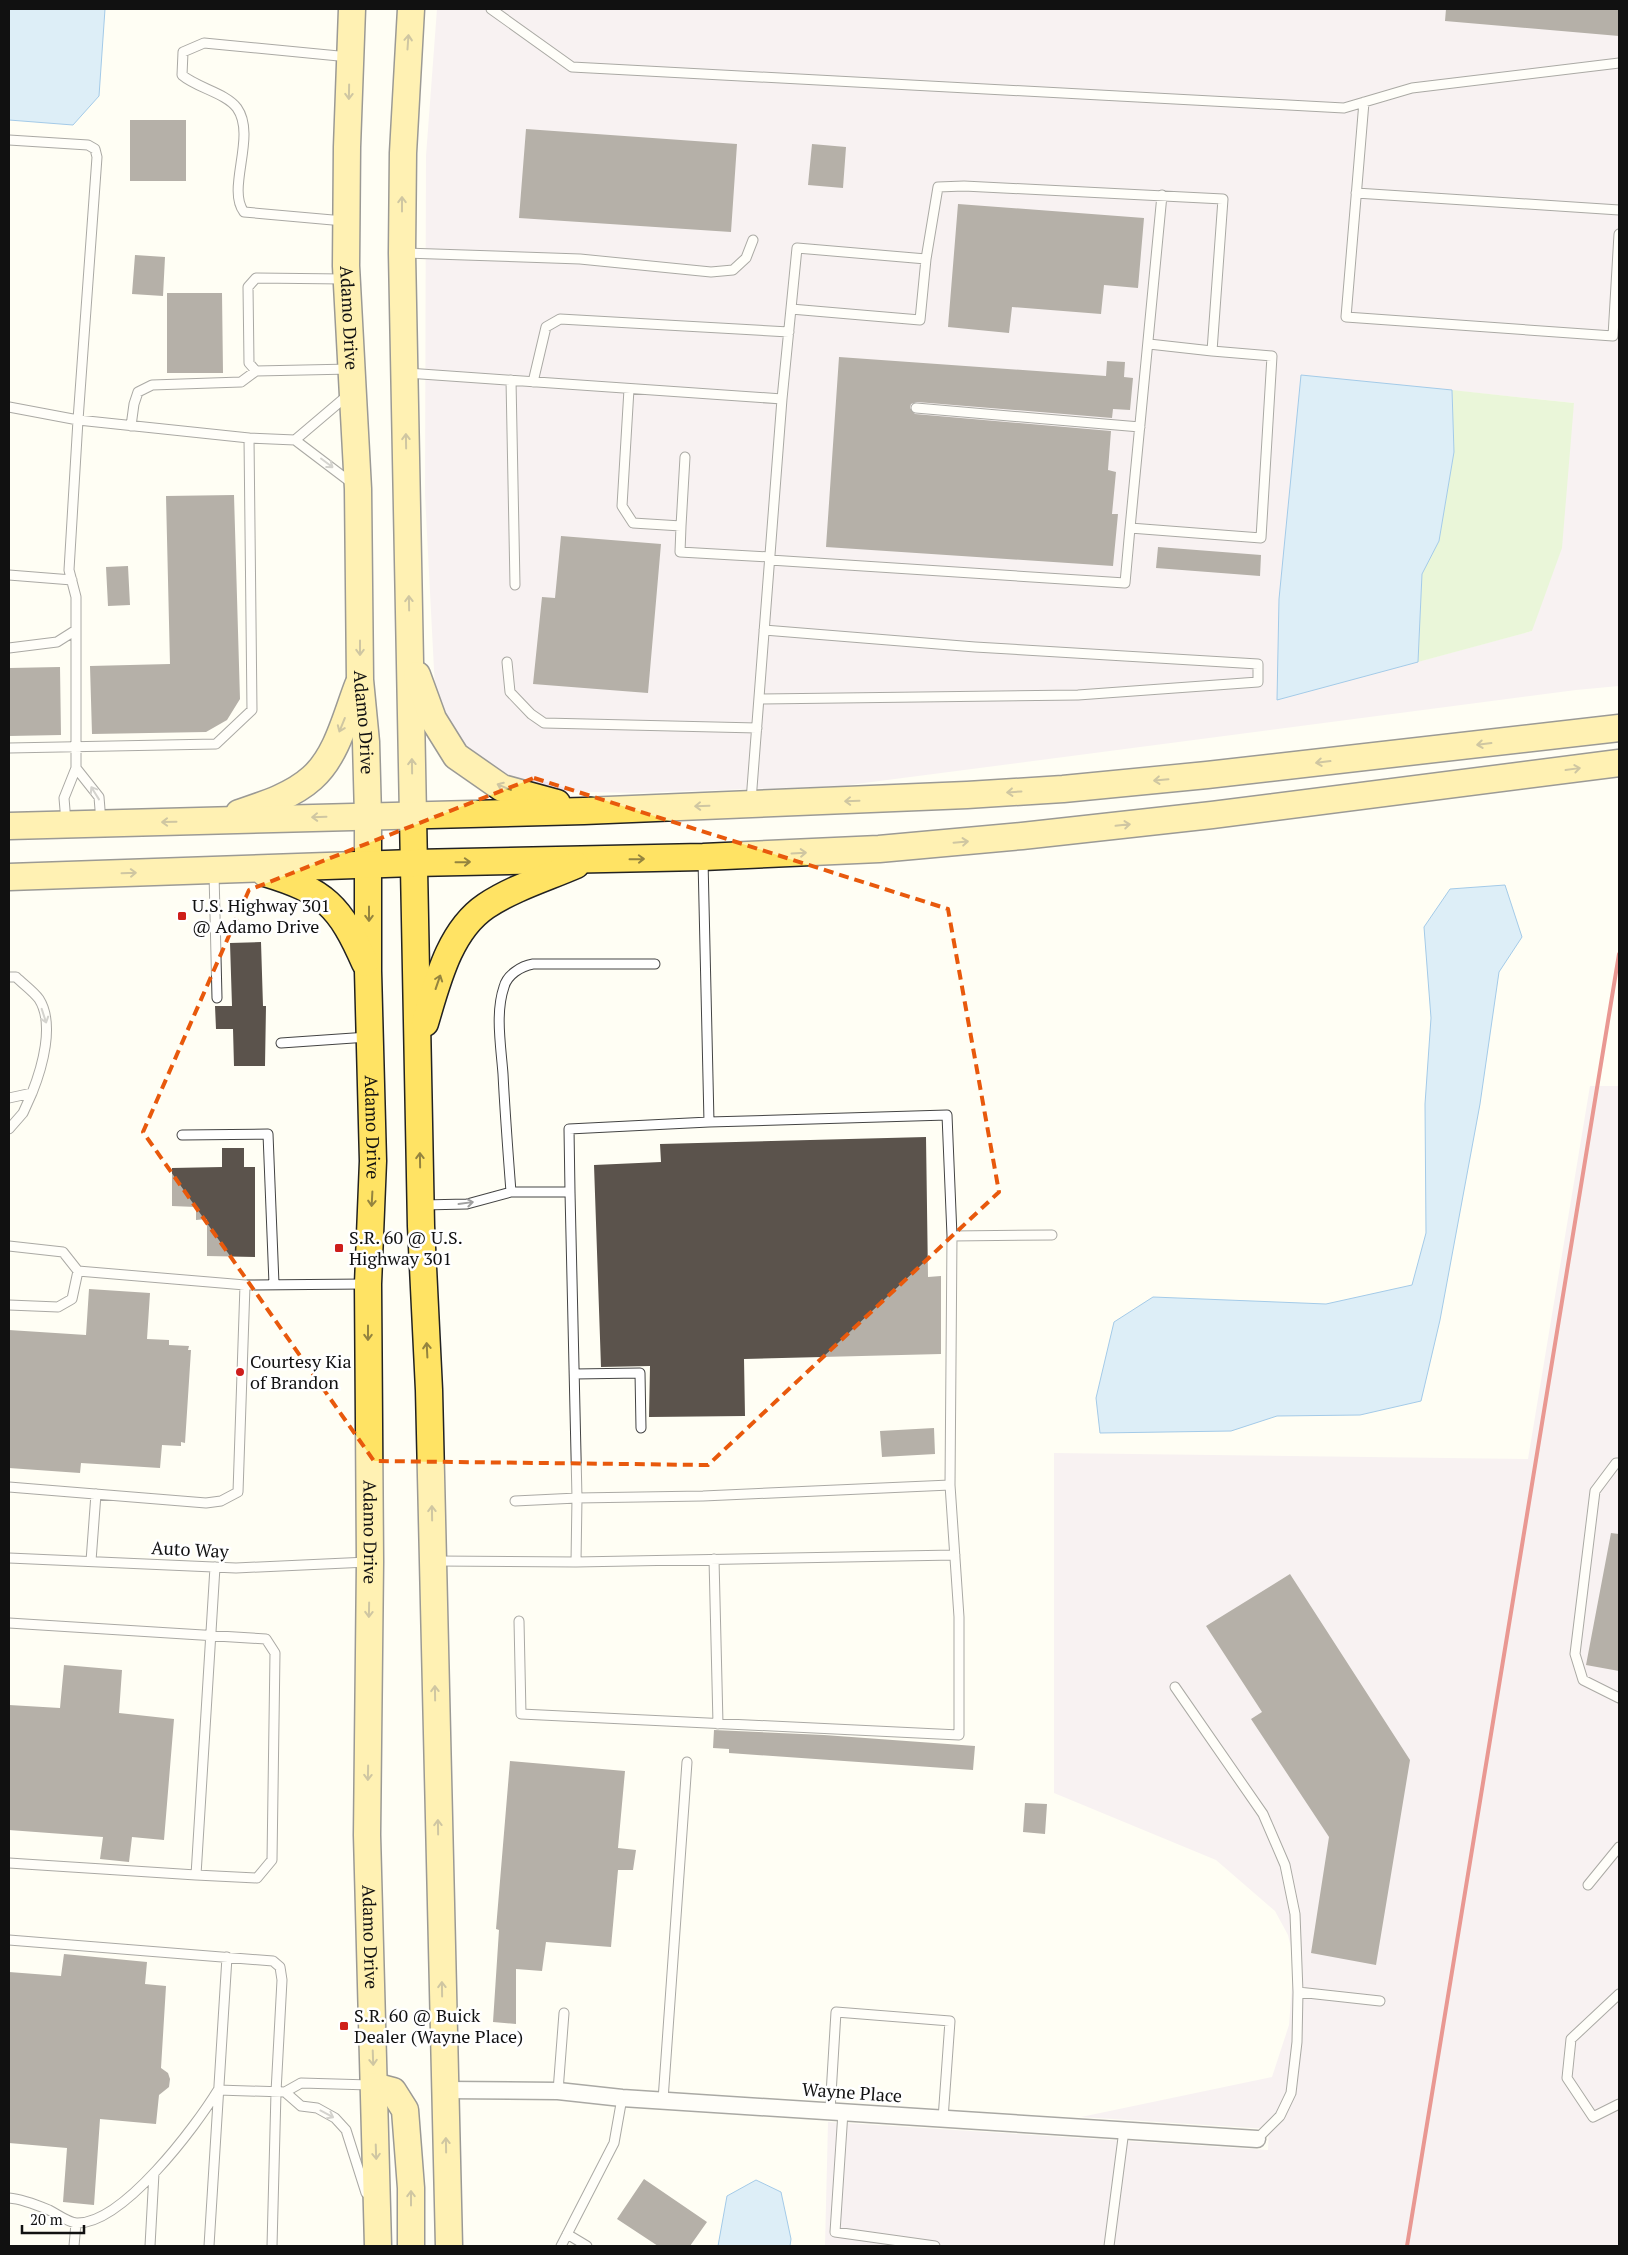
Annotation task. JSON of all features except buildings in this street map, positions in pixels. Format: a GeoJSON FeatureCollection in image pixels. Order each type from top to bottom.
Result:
{"type":"FeatureCollection","features":[{"type":"Feature","properties":{"kind":"main road","name":"Adamo Drive"},"geometry":{"type":"LineString","coordinates":[[352,9],[349,57],[346,221],[347,279],[358,489],[360,680],[366,742],[368,816],[368,971],[373,1162],[368,1284],[370,1562],[367,1835],[378,2242]]}},
{"type":"Feature","properties":{"kind":"main road"},"geometry":{"type":"LineString","coordinates":[[411,9],[403,143],[404,373],[421,1206],[433,1562],[449,2246]]}},
{"type":"Feature","properties":{"kind":"main road"},"geometry":{"type":"LineString","coordinates":[[409,652],[433,719],[456,756],[502,788],[584,811]]}},
{"type":"Feature","properties":{"kind":"main road"},"geometry":{"type":"LineString","coordinates":[[218,821],[269,803],[310,780],[320,770],[330,754],[360,680]]}},
{"type":"Feature","properties":{"kind":"main road"},"geometry":{"type":"LineString","coordinates":[[9,826],[584,811],[751,805],[1063,789],[1207,775],[1619,728]]}},
{"type":"Feature","properties":{"kind":"main road"},"geometry":{"type":"LineString","coordinates":[[9,877],[414,863],[703,857],[879,849],[1022,836],[1212,815],[1619,763]]}},
{"type":"Feature","properties":{"kind":"main road"},"geometry":{"type":"LineString","coordinates":[[418,1045],[445,962],[466,925],[484,907],[588,860]]}},
{"type":"Feature","properties":{"kind":"main road"},"geometry":{"type":"LineString","coordinates":[[250,869],[287,880],[332,905],[353,936],[368,971]]}},
{"type":"Feature","properties":{"kind":"main road"},"geometry":{"type":"LineString","coordinates":[[374,2086],[393,2091],[406,2110],[411,2246]]}},
{"type":"Feature","properties":{"kind":"street","name":"Wayne Place"},"geometry":{"type":"LineString","coordinates":[[445,2090],[558,2091],[622,2098],[1257,2139]]}},
{"type":"Feature","properties":{"kind":"lane"},"geometry":{"type":"LineString","coordinates":[[491,9],[572,67],[1344,108],[1412,88],[1619,63]]}},
{"type":"Feature","properties":{"kind":"lane"},"geometry":{"type":"LineString","coordinates":[[346,221],[278,217],[244,212],[240,208],[239,192],[245,128],[242,117],[235,106],[182,75],[181,68],[184,52],[204,43],[349,57]]}},
{"type":"Feature","properties":{"kind":"lane"},"geometry":{"type":"LineString","coordinates":[[1364,102],[1346,317],[1613,336],[1619,234]]}},
{"type":"Feature","properties":{"kind":"lane"},"geometry":{"type":"LineString","coordinates":[[9,140],[88,145],[95,149],[97,157],[69,570],[76,597],[76,768],[64,798],[66,825]]}},
{"type":"Feature","properties":{"kind":"lane"},"geometry":{"type":"LineString","coordinates":[[790,309],[920,320],[926,260],[938,187],[964,186],[1223,199],[1212,351]]}},
{"type":"Feature","properties":{"kind":"lane"},"geometry":{"type":"LineString","coordinates":[[1356,194],[1619,210]]}},
{"type":"Feature","properties":{"kind":"lane"},"geometry":{"type":"LineString","coordinates":[[685,456],[680,552],[1125,583],[1162,195]]}},
{"type":"Feature","properties":{"kind":"lane"},"geometry":{"type":"LineString","coordinates":[[402,253],[580,259],[711,272],[733,270],[746,258],[753,240]]}},
{"type":"Feature","properties":{"kind":"lane"},"geometry":{"type":"LineString","coordinates":[[751,805],[782,399],[796,248],[926,260]]}},
{"type":"Feature","properties":{"kind":"lane"},"geometry":{"type":"LineString","coordinates":[[256,371],[249,363],[248,287],[256,278],[347,279]]}},
{"type":"Feature","properties":{"kind":"lane"},"geometry":{"type":"LineString","coordinates":[[533,382],[546,327],[560,319],[789,332]]}},
{"type":"Feature","properties":{"kind":"lane"},"geometry":{"type":"LineString","coordinates":[[1130,528],[1261,538],[1272,356],[1149,344]]}},
{"type":"Feature","properties":{"kind":"lane"},"geometry":{"type":"LineString","coordinates":[[131,426],[138,392],[152,385],[241,382],[256,371],[352,380]]}},
{"type":"Feature","properties":{"kind":"lane"},"geometry":{"type":"LineString","coordinates":[[404,373],[782,399]]}},
{"type":"Feature","properties":{"kind":"lane"},"geometry":{"type":"LineString","coordinates":[[295,440],[317,423],[352,380]]}},
{"type":"Feature","properties":{"kind":"lane"},"geometry":{"type":"LineString","coordinates":[[511,380],[515,585]]}},
{"type":"Feature","properties":{"kind":"lane"},"geometry":{"type":"LineString","coordinates":[[629,388],[622,506],[633,522],[681,526]]}},
{"type":"Feature","properties":{"kind":"lane"},"geometry":{"type":"LineString","coordinates":[[9,407],[78,420],[249,438],[295,440],[331,466],[358,489]]}},
{"type":"Feature","properties":{"kind":"lane"},"geometry":{"type":"LineString","coordinates":[[916,408],[1140,428]]}},
{"type":"Feature","properties":{"kind":"lane"},"geometry":{"type":"LineString","coordinates":[[9,748],[216,744],[252,710],[249,438]]}},
{"type":"Feature","properties":{"kind":"lane"},"geometry":{"type":"LineString","coordinates":[[9,575],[72,580]]}},
{"type":"Feature","properties":{"kind":"lane"},"geometry":{"type":"LineString","coordinates":[[9,648],[57,642],[76,630]]}},
{"type":"Feature","properties":{"kind":"lane"},"geometry":{"type":"LineString","coordinates":[[759,699],[1078,696],[1258,682],[1258,664],[975,647],[764,630]]}},
{"type":"Feature","properties":{"kind":"lane"},"geometry":{"type":"LineString","coordinates":[[507,662],[510,692],[531,714],[544,723],[757,728]]}},
{"type":"Feature","properties":{"kind":"lane"},"geometry":{"type":"LineString","coordinates":[[76,768],[100,797],[101,824]]}},
{"type":"Feature","properties":{"kind":"lane"},"geometry":{"type":"LineString","coordinates":[[703,857],[710,1122]]}},
{"type":"Feature","properties":{"kind":"lane"},"geometry":{"type":"LineString","coordinates":[[214,870],[217,998]]}},
{"type":"Feature","properties":{"kind":"lane"},"geometry":{"type":"LineString","coordinates":[[511,1192],[501,1049],[500,1013],[504,985],[525,965],[532,964],[655,964]]}},
{"type":"Feature","properties":{"kind":"lane"},"geometry":{"type":"LineString","coordinates":[[9,977],[16,977],[39,999],[47,1023],[42,1069],[23,1113],[9,1129]]}},
{"type":"Feature","properties":{"kind":"lane"},"geometry":{"type":"LineString","coordinates":[[281,1043],[370,1037]]}},
{"type":"Feature","properties":{"kind":"lane"},"geometry":{"type":"LineString","coordinates":[[9,1098],[32,1093]]}},
{"type":"Feature","properties":{"kind":"lane"},"geometry":{"type":"LineString","coordinates":[[519,1621],[521,1714],[959,1735],[959,1617],[950,1485],[952,1236],[947,1115],[710,1122],[569,1129],[578,1498],[576,1562]]}},
{"type":"Feature","properties":{"kind":"lane"},"geometry":{"type":"LineString","coordinates":[[182,1135],[268,1134],[274,1284]]}},
{"type":"Feature","properties":{"kind":"lane"},"geometry":{"type":"LineString","coordinates":[[421,1206],[467,1204],[511,1192],[570,1192]]}},
{"type":"Feature","properties":{"kind":"lane"},"geometry":{"type":"LineString","coordinates":[[952,1236],[1052,1235]]}},
{"type":"Feature","properties":{"kind":"lane"},"geometry":{"type":"LineString","coordinates":[[9,1246],[63,1252],[78,1271],[245,1285],[368,1284]]}},
{"type":"Feature","properties":{"kind":"lane"},"geometry":{"type":"LineString","coordinates":[[9,1305],[58,1307],[72,1299],[78,1271]]}},
{"type":"Feature","properties":{"kind":"lane"},"geometry":{"type":"LineString","coordinates":[[9,1488],[206,1503],[222,1501],[238,1492],[245,1285]]}},
{"type":"Feature","properties":{"kind":"lane"},"geometry":{"type":"LineString","coordinates":[[575,1374],[640,1373],[641,1428]]}},
{"type":"Feature","properties":{"kind":"lane"},"geometry":{"type":"LineString","coordinates":[[1619,1462],[1616,1463],[1595,1491],[1575,1654],[1583,1680],[1619,1698]]}},
{"type":"Feature","properties":{"kind":"lane"},"geometry":{"type":"LineString","coordinates":[[515,1501],[703,1496],[950,1485]]}},
{"type":"Feature","properties":{"kind":"lane"},"geometry":{"type":"LineString","coordinates":[[91,1562],[96,1494]]}},
{"type":"Feature","properties":{"kind":"lane"},"geometry":{"type":"LineString","coordinates":[[433,1562],[576,1562],[955,1555]]}},
{"type":"Feature","properties":{"kind":"lane","name":"Auto Way"},"geometry":{"type":"LineString","coordinates":[[9,1558],[236,1568],[370,1562]]}},
{"type":"Feature","properties":{"kind":"lane"},"geometry":{"type":"LineString","coordinates":[[714,1559],[718,1724]]}},
{"type":"Feature","properties":{"kind":"lane"},"geometry":{"type":"LineString","coordinates":[[196,1874],[215,1567]]}},
{"type":"Feature","properties":{"kind":"lane"},"geometry":{"type":"LineString","coordinates":[[9,1623],[266,1639],[275,1653],[272,1860],[258,1878],[9,1863]]}},
{"type":"Feature","properties":{"kind":"lane"},"geometry":{"type":"LineString","coordinates":[[1175,1687],[1263,1814],[1285,1865],[1295,1914],[1298,1992],[1297,2042],[1291,2093],[1280,2116],[1257,2139]]}},
{"type":"Feature","properties":{"kind":"lane"},"geometry":{"type":"LineString","coordinates":[[663,2100],[688,1762]]}},
{"type":"Feature","properties":{"kind":"lane"},"geometry":{"type":"LineString","coordinates":[[1588,1885],[1619,1847]]}},
{"type":"Feature","properties":{"kind":"lane"},"geometry":{"type":"LineString","coordinates":[[9,1940],[273,1961],[280,1967],[282,1980],[280,2092],[272,2246]]}},
{"type":"Feature","properties":{"kind":"lane"},"geometry":{"type":"LineString","coordinates":[[209,2246],[227,1957]]}},
{"type":"Feature","properties":{"kind":"lane"},"geometry":{"type":"LineString","coordinates":[[1298,1992],[1380,2001]]}},
{"type":"Feature","properties":{"kind":"lane"},"geometry":{"type":"LineString","coordinates":[[1619,1994],[1570,2039],[1567,2078],[1593,2117],[1619,2104]]}},
{"type":"Feature","properties":{"kind":"lane"},"geometry":{"type":"LineString","coordinates":[[935,2246],[835,2232],[836,2012],[950,2021],[943,2119]]}},
{"type":"Feature","properties":{"kind":"lane"},"geometry":{"type":"LineString","coordinates":[[558,2091],[564,2013]]}},
{"type":"Feature","properties":{"kind":"lane"},"geometry":{"type":"LineString","coordinates":[[218,2090],[280,2092],[301,2083],[374,2086]]}},
{"type":"Feature","properties":{"kind":"lane"},"geometry":{"type":"LineString","coordinates":[[9,2198],[47,2210],[76,2223],[105,2216],[128,2198],[154,2172],[202,2116],[218,2090]]}},
{"type":"Feature","properties":{"kind":"lane"},"geometry":{"type":"LineString","coordinates":[[280,2092],[301,2106],[317,2108],[334,2118],[346,2130],[359,2166],[378,2242]]}},
{"type":"Feature","properties":{"kind":"lane"},"geometry":{"type":"LineString","coordinates":[[561,2246],[614,2143],[622,2098]]}},
{"type":"Feature","properties":{"kind":"lane"},"geometry":{"type":"LineString","coordinates":[[1109,2246],[1124,2130]]}},
{"type":"Feature","properties":{"kind":"lane"},"geometry":{"type":"LineString","coordinates":[[150,2246],[154,2172]]}},
{"type":"Feature","properties":{"kind":"lane"},"geometry":{"type":"LineString","coordinates":[[74,2246],[76,2223]]}},
{"type":"Feature","properties":{"kind":"lane"},"geometry":{"type":"LineString","coordinates":[[567,2234],[587,2246]]}},
{"type":"Feature","properties":{"kind":"highlighted area"},"geometry":{"type":"Polygon","coordinates":[[[534,778],[948,909],[999,1192],[708,1465],[374,1461],[143,1132],[249,890],[534,778]]]}},
{"type":"Feature","properties":{"kind":"shaded area"},"geometry":{"type":"Polygon","coordinates":[[[437,9],[1619,9],[1619,686],[1576,690],[841,786],[634,793],[554,791],[507,778],[465,749],[445,715],[435,689],[425,495],[426,156],[437,9]],[[1301,375],[1277,700],[1532,631],[1574,403],[1301,375]]]}},
{"type":"Feature","properties":{"kind":"shaded area"},"geometry":{"type":"Polygon","coordinates":[[[1590,1086],[1619,1086],[1619,2246],[825,2246],[828,2122],[1268,2150],[1269,2129],[1081,2117],[1272,2077],[1289,2025],[1294,1960],[1288,1935],[1275,1911],[1216,1860],[1054,1793],[1054,1453],[1528,1459],[1590,1086]]]}},
{"type":"Feature","properties":{"kind":"green space"},"geometry":{"type":"Polygon","coordinates":[[[1452,390],[1574,403],[1562,548],[1532,631],[1418,662],[1422,574],[1439,541],[1454,452],[1452,390]]]}},
{"type":"Feature","properties":{"kind":"water"},"geometry":{"type":"Polygon","coordinates":[[[9,9],[105,9],[99,96],[73,125],[9,120],[9,9]]]}},
{"type":"Feature","properties":{"kind":"water"},"geometry":{"type":"Polygon","coordinates":[[[1301,375],[1452,390],[1454,452],[1439,541],[1422,574],[1418,662],[1277,700],[1279,599],[1301,375]]]}},
{"type":"Feature","properties":{"kind":"water"},"geometry":{"type":"Polygon","coordinates":[[[1505,885],[1522,937],[1499,972],[1480,1104],[1440,1320],[1421,1401],[1360,1415],[1277,1416],[1231,1431],[1100,1433],[1096,1398],[1114,1322],[1153,1297],[1326,1304],[1412,1285],[1426,1233],[1425,1104],[1431,1018],[1424,927],[1450,889],[1505,885]]]}},
{"type":"Feature","properties":{"kind":"water"},"geometry":{"type":"Polygon","coordinates":[[[756,2180],[781,2192],[791,2239],[790,2246],[718,2246],[727,2196],[756,2180]]]}},
{"type":"Feature","properties":{"kind":"railway"},"geometry":{"type":"LineString","coordinates":[[1407,2246],[1619,954]]}},
{"type":"Feature","properties":{"kind":"place","name":"U.S. Highway 301 @ Adamo Drive"},"geometry":{"type":"Point","coordinates":[182,916]}},
{"type":"Feature","properties":{"kind":"place","name":"S.R. 60 @ U.S. Highway 301"},"geometry":{"type":"Point","coordinates":[339,1248]}},
{"type":"Feature","properties":{"kind":"place","name":"Courtesy Kia of Brandon"},"geometry":{"type":"Point","coordinates":[240,1372]}},
{"type":"Feature","properties":{"kind":"place","name":"S.R. 60 @ Buick Dealer (Wayne Place)"},"geometry":{"type":"Point","coordinates":[344,2026]}}]}
